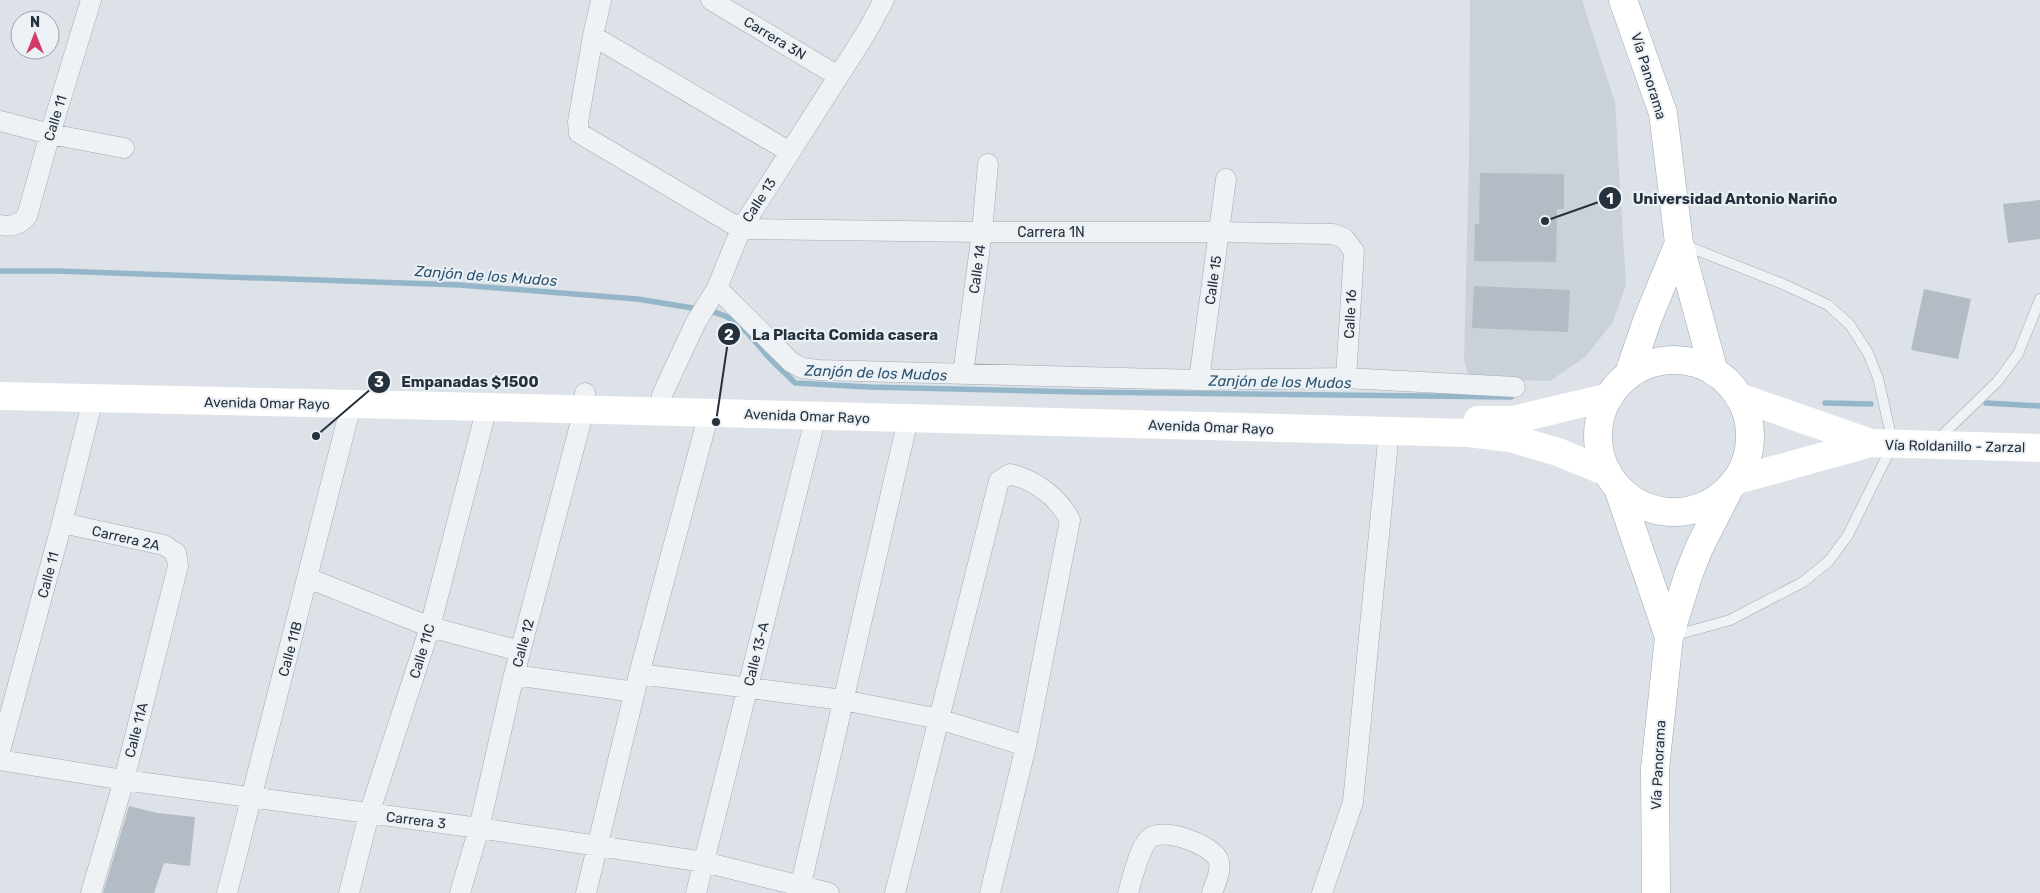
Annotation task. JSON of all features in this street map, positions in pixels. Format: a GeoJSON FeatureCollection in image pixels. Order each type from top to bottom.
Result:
{"type":"FeatureCollection","features":[{"type":"Feature","properties":{"kind":"street","name":"Calle 11"},"geometry":{"type":"LineString","coordinates":[[5,226],[20,224],[27,216],[91,0]]}},
{"type":"Feature","properties":{"kind":"street"},"geometry":{"type":"LineString","coordinates":[[602,0],[593,36],[578,122],[579,133],[741,228]]}},
{"type":"Feature","properties":{"kind":"street","name":"Carrera 3N"},"geometry":{"type":"LineString","coordinates":[[711,0],[838,76]]}},
{"type":"Feature","properties":{"kind":"street","name":"Calle 13"},"geometry":{"type":"LineString","coordinates":[[662,404],[696,322],[712,297],[741,228],[884,0]]}},
{"type":"Feature","properties":{"kind":"street","name":"Vía Panorama"},"geometry":{"type":"LineString","coordinates":[[1623,0],[1663,113],[1679,243],[1714,372]]}},
{"type":"Feature","properties":{"kind":"street"},"geometry":{"type":"LineString","coordinates":[[593,36],[790,152]]}},
{"type":"Feature","properties":{"kind":"street"},"geometry":{"type":"LineString","coordinates":[[0,121],[50,134],[124,148]]}},
{"type":"Feature","properties":{"kind":"street","name":"Calle 14"},"geometry":{"type":"LineString","coordinates":[[963,374],[982,232],[988,164]]}},
{"type":"Feature","properties":{"kind":"street","name":"Calle 15"},"geometry":{"type":"LineString","coordinates":[[1199,380],[1226,179]]}},
{"type":"Feature","properties":{"kind":"street","name":"Carrera 1N"},"geometry":{"type":"LineString","coordinates":[[741,228],[982,232],[1333,234],[1344,238],[1354,251]]}},
{"type":"Feature","properties":{"kind":"street","name":"Vía Panorama"},"geometry":{"type":"LineString","coordinates":[[1628,376],[1648,318],[1679,243]]}},
{"type":"Feature","properties":{"kind":"street","name":"Calle 16"},"geometry":{"type":"LineString","coordinates":[[1346,378],[1354,251]]}},
{"type":"Feature","properties":{"kind":"street"},"geometry":{"type":"LineString","coordinates":[[712,297],[791,362],[802,368],[818,370],[1199,380],[1346,378],[1515,387]]}},
{"type":"Feature","properties":{"kind":"street"},"geometry":{"type":"LineString","coordinates":[[1670,361],[1693,363],[1714,372],[1728,382],[1739,396],[1746,410],[1751,439],[1744,467],[1732,485],[1708,504],[1700,507],[1684,512],[1660,511],[1638,503],[1613,480],[1601,458],[1598,442],[1599,427],[1602,411],[1609,397],[1628,376],[1648,365],[1670,361]]}},
{"type":"Feature","properties":{"kind":"street","name":"Avenida Omar Rayo"},"geometry":{"type":"LineString","coordinates":[[0,382],[662,404],[1504,420],[1513,420],[1609,397]]}},
{"type":"Feature","properties":{"kind":"street","name":"Avenida Omar Rayo"},"geometry":{"type":"LineString","coordinates":[[0,396],[488,407],[584,402]]}},
{"type":"Feature","properties":{"kind":"street","name":"Vía Roldanillo - Zarzal"},"geometry":{"type":"LineString","coordinates":[[1739,396],[1882,444],[2040,448]]}},
{"type":"Feature","properties":{"kind":"street","name":"Calle 11"},"geometry":{"type":"LineString","coordinates":[[0,751],[62,523],[93,399]]}},
{"type":"Feature","properties":{"kind":"street","name":"Calle 12"},"geometry":{"type":"LineString","coordinates":[[460,893],[479,828],[520,651],[584,402]]}},
{"type":"Feature","properties":{"kind":"street","name":"Calle 11B"},"geometry":{"type":"LineString","coordinates":[[227,893],[351,404]]}},
{"type":"Feature","properties":{"kind":"street","name":"Avenida Omar Rayo"},"geometry":{"type":"LineString","coordinates":[[662,404],[709,413],[1468,433],[1510,438],[1558,452],[1613,480]]}},
{"type":"Feature","properties":{"kind":"street","name":"Calle 11C"},"geometry":{"type":"LineString","coordinates":[[349,893],[369,814],[430,627],[488,407]]}},
{"type":"Feature","properties":{"kind":"street"},"geometry":{"type":"LineString","coordinates":[[586,893],[637,683],[709,413]]}},
{"type":"Feature","properties":{"kind":"street","name":"Calle 13-A"},"geometry":{"type":"LineString","coordinates":[[696,893],[816,416]]}},
{"type":"Feature","properties":{"kind":"street"},"geometry":{"type":"LineString","coordinates":[[800,890],[908,419]]}},
{"type":"Feature","properties":{"kind":"street"},"geometry":{"type":"LineString","coordinates":[[1322,893],[1353,802],[1389,431]]}},
{"type":"Feature","properties":{"kind":"street","name":"Vía Roldanillo - Zarzal"},"geometry":{"type":"LineString","coordinates":[[1732,485],[1882,444]]}},
{"type":"Feature","properties":{"kind":"street"},"geometry":{"type":"LineString","coordinates":[[895,893],[999,481],[1010,474],[1022,476],[1054,496],[1070,520],[1026,746],[990,893]]}},
{"type":"Feature","properties":{"kind":"street","name":"Vía Panorama"},"geometry":{"type":"LineString","coordinates":[[1613,480],[1669,637]]}},
{"type":"Feature","properties":{"kind":"street","name":"Vía Panorama"},"geometry":{"type":"LineString","coordinates":[[1656,893],[1655,769],[1669,637],[1694,562],[1732,485]]}},
{"type":"Feature","properties":{"kind":"street","name":"Carrera 2A"},"geometry":{"type":"LineString","coordinates":[[62,523],[164,546],[176,553],[178,566]]}},
{"type":"Feature","properties":{"kind":"street","name":"Calle 11A"},"geometry":{"type":"LineString","coordinates":[[91,893],[124,780],[178,566]]}},
{"type":"Feature","properties":{"kind":"street"},"geometry":{"type":"LineString","coordinates":[[308,578],[430,627],[520,651]]}},
{"type":"Feature","properties":{"kind":"street"},"geometry":{"type":"LineString","coordinates":[[514,676],[748,688],[844,700],[939,719],[1026,746]]}},
{"type":"Feature","properties":{"kind":"street","name":"Carrera 3"},"geometry":{"type":"LineString","coordinates":[[0,760],[124,780],[479,828],[704,862],[800,890],[829,893]]}},
{"type":"Feature","properties":{"kind":"street"},"geometry":{"type":"LineString","coordinates":[[1128,893],[1144,844],[1150,837],[1159,834],[1182,837],[1198,843],[1218,860],[1220,869],[1212,893]]}},
{"type":"Feature","properties":{"kind":"lane"},"geometry":{"type":"LineString","coordinates":[[1669,637],[1730,620],[1803,582],[1829,561],[1848,535],[1882,444],[1878,378],[1868,353],[1850,325],[1828,306],[1783,284],[1679,243]]}},
{"type":"Feature","properties":{"kind":"lane"},"geometry":{"type":"LineString","coordinates":[[1931,446],[1997,382],[2018,354],[2040,299]]}},
{"type":"Feature","properties":{"kind":"shaded area"},"geometry":{"type":"Polygon","coordinates":[[[1470,0],[1582,0],[1615,103],[1626,285],[1613,322],[1585,357],[1550,381],[1469,379],[1464,360],[1469,158],[1470,0]]]}},
{"type":"Feature","properties":{"kind":"building"},"geometry":{"type":"Polygon","coordinates":[[[1480,173],[1564,174],[1564,209],[1557,209],[1556,262],[1474,261],[1475,224],[1479,224],[1480,173]]]}},
{"type":"Feature","properties":{"kind":"building"},"geometry":{"type":"Polygon","coordinates":[[[2040,200],[2040,239],[2008,243],[2003,204],[2040,200]]]}},
{"type":"Feature","properties":{"kind":"building"},"geometry":{"type":"Polygon","coordinates":[[[1474,286],[1570,290],[1568,332],[1472,328],[1474,286]]]}},
{"type":"Feature","properties":{"kind":"building"},"geometry":{"type":"Polygon","coordinates":[[[1924,289],[1971,299],[1958,359],[1911,350],[1924,289]]]}},
{"type":"Feature","properties":{"kind":"building"},"geometry":{"type":"Polygon","coordinates":[[[129,806],[157,813],[195,817],[190,866],[164,863],[154,893],[103,893],[129,806]]]}},
{"type":"Feature","properties":{"kind":"waterway","name":"Zanjón de los Mudos"},"geometry":{"type":"LineString","coordinates":[[0,271],[57,271],[460,285],[637,299],[699,309]]}},
{"type":"Feature","properties":{"kind":"waterway","name":"Zanjón de los Mudos"},"geometry":{"type":"LineString","coordinates":[[708,311],[733,320],[795,383],[869,387],[1080,392],[1511,397]]}},
{"type":"Feature","properties":{"kind":"waterway","name":"Zanjón de los Mudos"},"geometry":{"type":"LineString","coordinates":[[1825,403],[1871,404]]}},
{"type":"Feature","properties":{"kind":"waterway","name":"Zanjón de los Mudos"},"geometry":{"type":"LineString","coordinates":[[1986,403],[2040,406]]}},
{"type":"Feature","properties":{"kind":"place","name":"Universidad Antonio Nariño"},"geometry":{"type":"Point","coordinates":[1545,221]}},
{"type":"Feature","properties":{"kind":"place","name":"La Placita Comida casera"},"geometry":{"type":"Point","coordinates":[716,422]}},
{"type":"Feature","properties":{"kind":"place","name":"Empanadas $1500"},"geometry":{"type":"Point","coordinates":[316,436]}}]}
